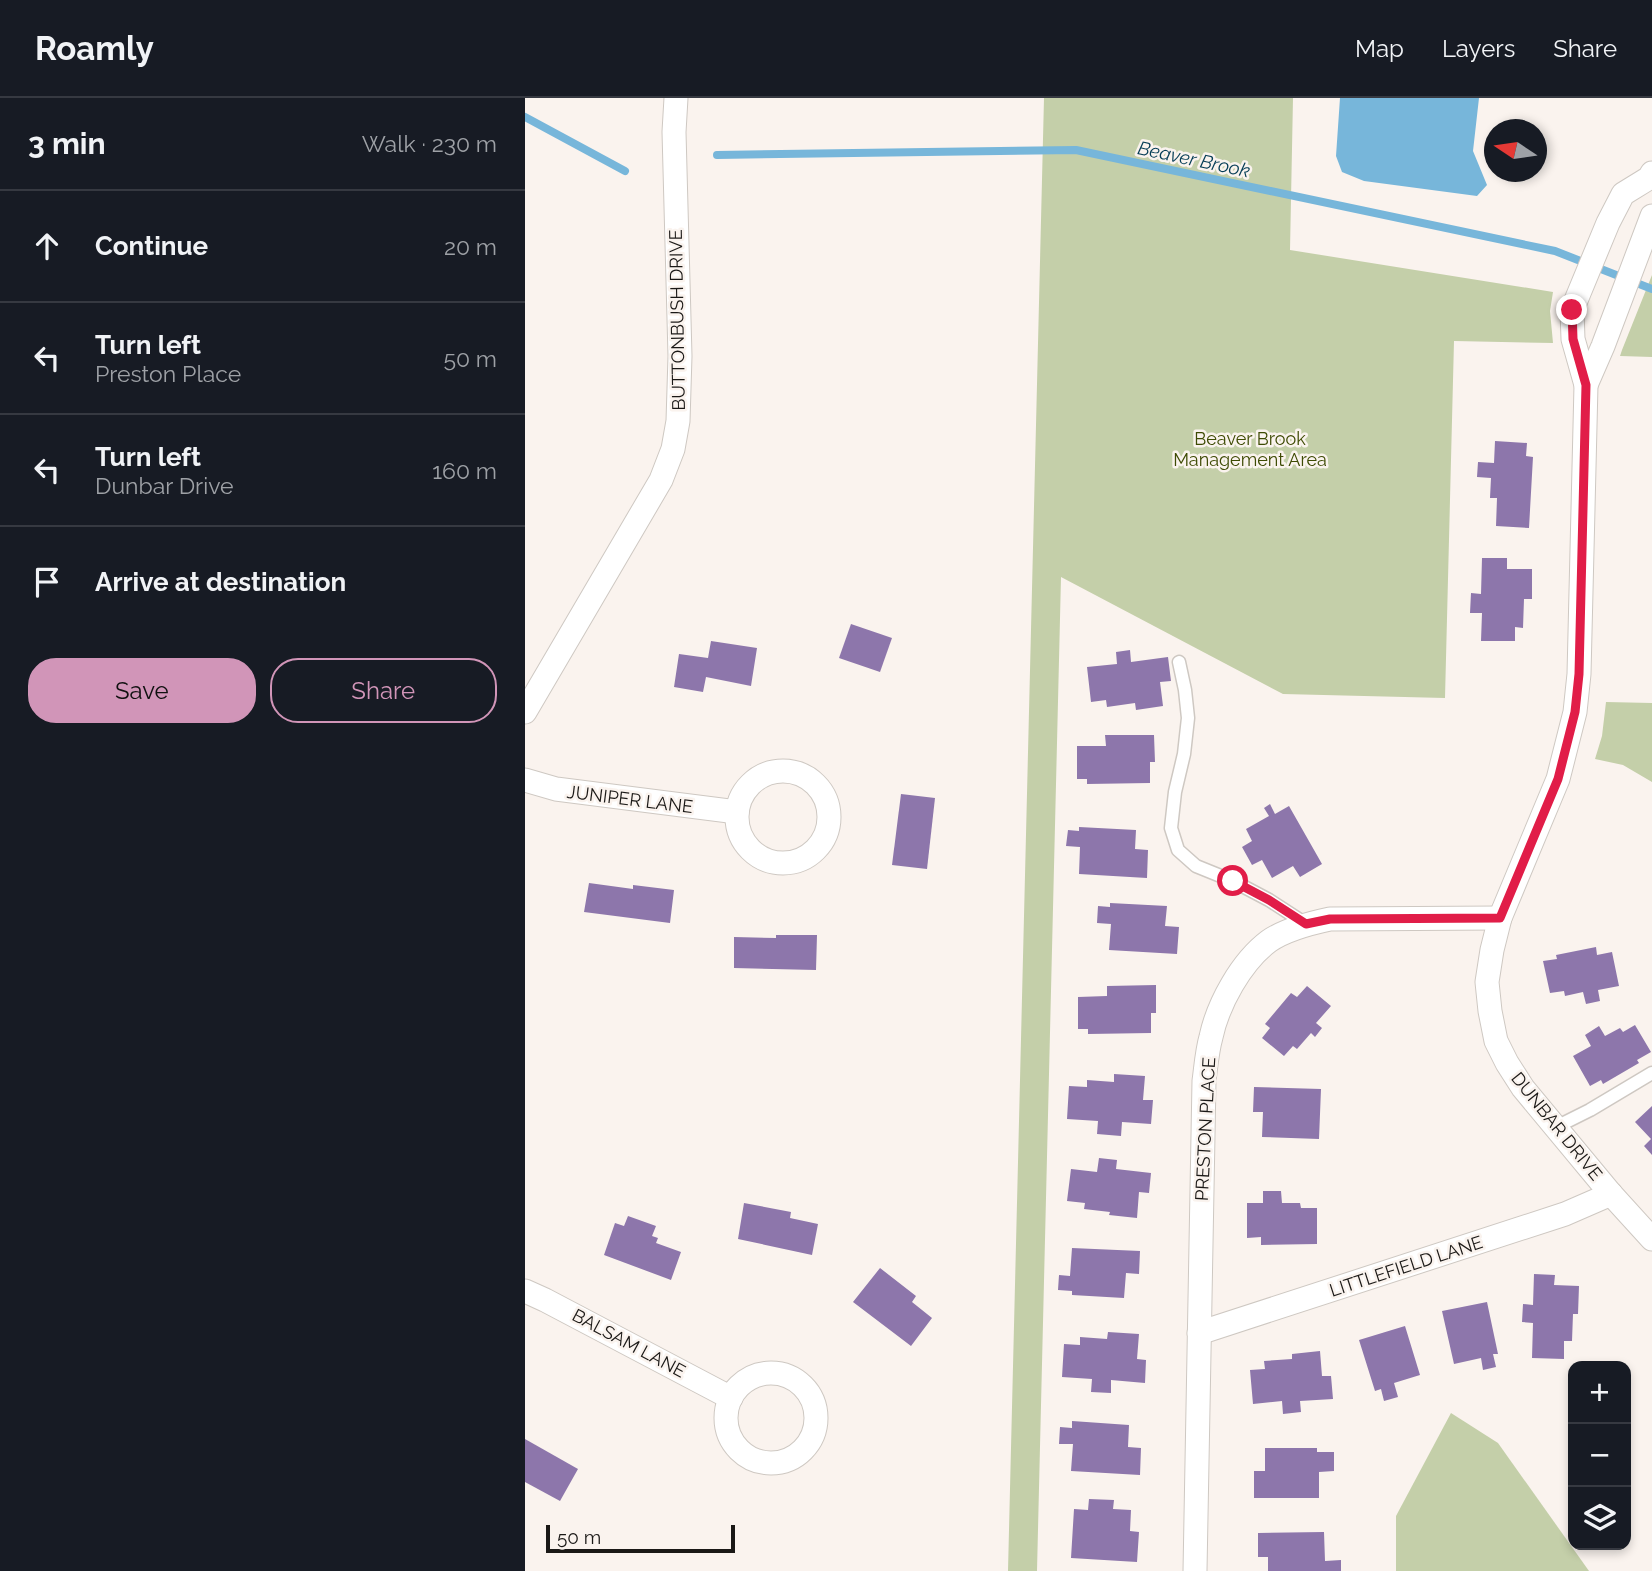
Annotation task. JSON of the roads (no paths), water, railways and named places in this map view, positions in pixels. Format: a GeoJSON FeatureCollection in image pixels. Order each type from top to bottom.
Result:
{"type":"FeatureCollection","features":[{"type":"Feature","properties":{"kind":"street","name":"BUTTONBUSH DRIVE"},"geometry":{"type":"LineString","coordinates":[[525,712],[661,480],[673,449],[678,421],[680,356],[674,132],[676,98]]}},
{"type":"Feature","properties":{"kind":"street","name":"DUNBAR DRIVE"},"geometry":{"type":"LineString","coordinates":[[1651,182],[1623,194],[1572,310],[1573,339],[1586,385],[1579,674],[1575,712],[1558,779],[1500,918],[1487,982],[1496,1041],[1523,1088],[1652,1239]]}},
{"type":"Feature","properties":{"kind":"street","name":"DUNBAR DRIVE"},"geometry":{"type":"LineString","coordinates":[[1586,385],[1652,216]]}},
{"type":"Feature","properties":{"kind":"street"},"geometry":{"type":"LineString","coordinates":[[778,771],[803,775],[813,782],[827,803],[829,816],[823,840],[815,850],[805,858],[781,863],[768,861],[747,847],[737,824],[737,812],[746,789],[755,780],[778,771]]}},
{"type":"Feature","properties":{"kind":"street","name":"JUNIPER LANE"},"geometry":{"type":"LineString","coordinates":[[525,780],[556,789],[737,812]]}},
{"type":"Feature","properties":{"kind":"street","name":"PRESTON PLACE"},"geometry":{"type":"LineString","coordinates":[[1195,1571],[1204,1080],[1211,1036],[1222,1002],[1245,966],[1270,941],[1306,924],[1330,919],[1500,918]]}},
{"type":"Feature","properties":{"kind":"street","name":"LITTLEFIELD LANE"},"geometry":{"type":"LineString","coordinates":[[1199,1334],[1565,1214],[1611,1194]]}},
{"type":"Feature","properties":{"kind":"street","name":"BALSAM LANE"},"geometry":{"type":"LineString","coordinates":[[525,1291],[731,1398]]}},
{"type":"Feature","properties":{"kind":"lane"},"geometry":{"type":"LineString","coordinates":[[1179,662],[1188,718],[1171,828],[1178,850],[1196,866],[1233,881],[1306,924]]}},
{"type":"Feature","properties":{"kind":"lane"},"geometry":{"type":"LineString","coordinates":[[1556,1127],[1652,1073]]}},
{"type":"Feature","properties":{"kind":"water"},"geometry":{"type":"Polygon","coordinates":[[[1340,98],[1479,98],[1473,151],[1487,185],[1477,196],[1364,181],[1342,172],[1336,156],[1340,98]]]}},
{"type":"Feature","properties":{"kind":"waterway","name":"Beaver Brook"},"geometry":{"type":"LineString","coordinates":[[525,117],[625,171]]}},
{"type":"Feature","properties":{"kind":"waterway","name":"Beaver Brook"},"geometry":{"type":"LineString","coordinates":[[717,155],[1076,150],[1555,251],[1652,289]]}},
{"type":"Feature","properties":{"kind":"park label","name":"Beaver Brook Management Area"},"geometry":{"type":"Point","coordinates":[1250,448]}}]}
